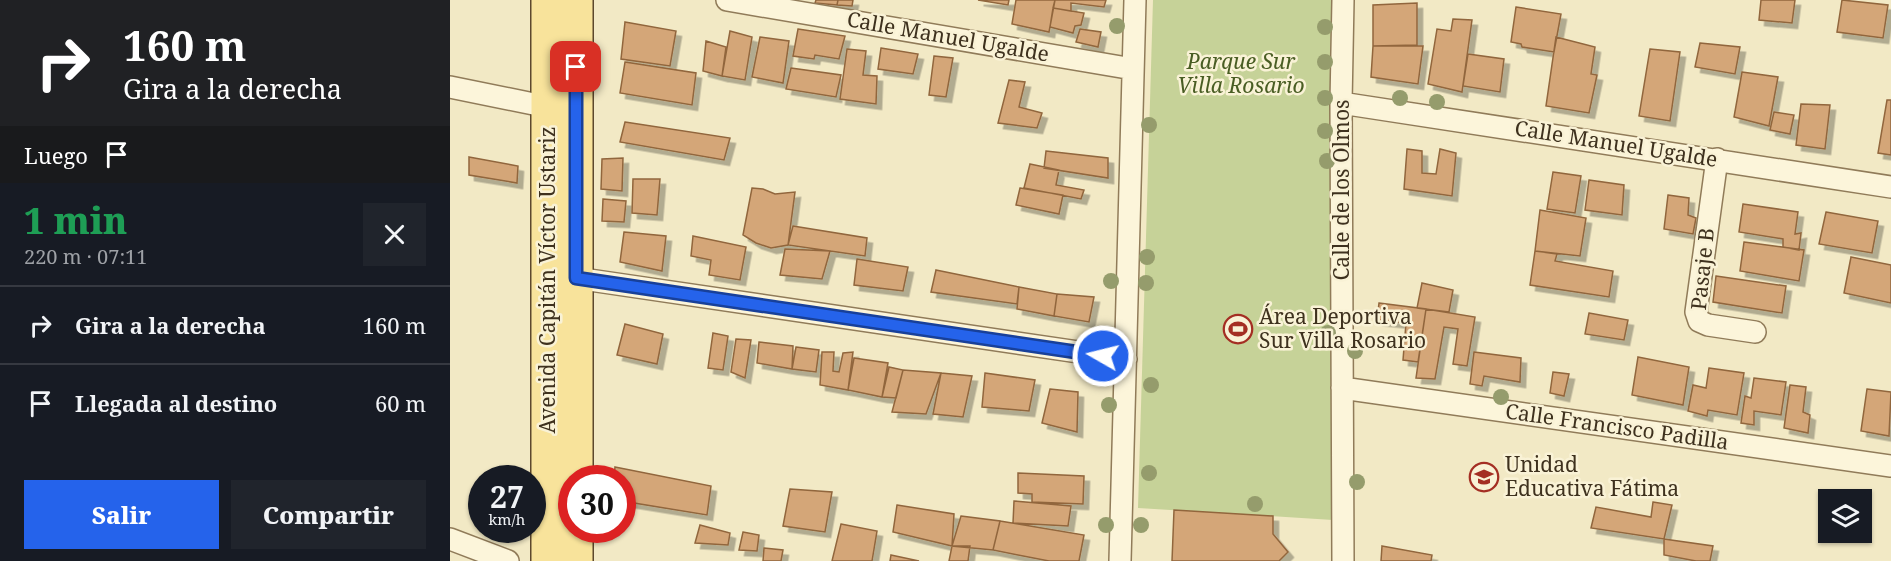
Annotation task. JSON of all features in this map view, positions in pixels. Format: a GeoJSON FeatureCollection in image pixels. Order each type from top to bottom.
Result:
{"type":"FeatureCollection","features":[{"type":"Feature","properties":{"kind":"main road","name":"Avenida Capitán Víctor Ustariz"},"geometry":{"type":"LineString","coordinates":[[548,0],[561,110],[576,278],[576,465]]}},
{"type":"Feature","properties":{"kind":"main road","name":"Avenida Capitán Víctor Ustariz"},"geometry":{"type":"LineString","coordinates":[[548,561],[561,110],[576,0]]}},
{"type":"Feature","properties":{"kind":"main road"},"geometry":{"type":"LineString","coordinates":[[576,543],[576,561]]}},
{"type":"Feature","properties":{"kind":"street","name":"Calle Manuel Ugalde"},"geometry":{"type":"LineString","coordinates":[[727,0],[1133,69]]}},
{"type":"Feature","properties":{"kind":"street"},"geometry":{"type":"LineString","coordinates":[[1120,561],[1135,0]]}},
{"type":"Feature","properties":{"kind":"street","name":"Calle de los Olmos"},"geometry":{"type":"LineString","coordinates":[[1343,0],[1341,103],[1343,561]]}},
{"type":"Feature","properties":{"kind":"street"},"geometry":{"type":"LineString","coordinates":[[450,87],[561,110]]}},
{"type":"Feature","properties":{"kind":"street","name":"Calle Manuel Ugalde"},"geometry":{"type":"LineString","coordinates":[[1341,103],[1717,159],[1891,188]]}},
{"type":"Feature","properties":{"kind":"street","name":"Pasaje B"},"geometry":{"type":"LineString","coordinates":[[1717,159],[1696,312],[1699,321],[1708,325],[1755,332]]}},
{"type":"Feature","properties":{"kind":"street"},"geometry":{"type":"LineString","coordinates":[[576,278],[1126,359]]}},
{"type":"Feature","properties":{"kind":"street","name":"Calle Francisco Padilla"},"geometry":{"type":"LineString","coordinates":[[1342,388],[1891,466]]}},
{"type":"Feature","properties":{"kind":"street"},"geometry":{"type":"LineString","coordinates":[[450,539],[508,561]]}},
{"type":"Feature","properties":{"kind":"green space","name":"Área Deportiva Sur Villa Rosario"},"geometry":{"type":"Polygon","coordinates":[[[1153,0],[1333,0],[1333,520],[1138,508],[1153,0]]]}},
{"type":"Feature","properties":{"kind":"building"},"geometry":{"type":"Polygon","coordinates":[[[816,0],[838,0],[837,5],[815,3],[816,0]]]}},
{"type":"Feature","properties":{"kind":"building"},"geometry":{"type":"Polygon","coordinates":[[[838,0],[853,0],[852,6],[837,5],[838,0]]]}},
{"type":"Feature","properties":{"kind":"building"},"geometry":{"type":"Polygon","coordinates":[[[978,0],[1009,0],[1008,5],[978,0]]]}},
{"type":"Feature","properties":{"kind":"building"},"geometry":{"type":"Polygon","coordinates":[[[1016,0],[1055,0],[1049,32],[1012,24],[1016,0]]]}},
{"type":"Feature","properties":{"kind":"building"},"geometry":{"type":"Polygon","coordinates":[[[1055,0],[1106,0],[1104,7],[1071,3],[1071,11],[1053,8],[1055,0]]]}},
{"type":"Feature","properties":{"kind":"building"},"geometry":{"type":"Polygon","coordinates":[[[1761,0],[1795,0],[1792,23],[1759,20],[1761,0]]]}},
{"type":"Feature","properties":{"kind":"building"},"geometry":{"type":"Polygon","coordinates":[[[1842,0],[1888,5],[1883,38],[1837,32],[1842,0]]]}},
{"type":"Feature","properties":{"kind":"building"},"geometry":{"type":"Polygon","coordinates":[[[1417,3],[1417,45],[1373,46],[1373,5],[1417,3]]]}},
{"type":"Feature","properties":{"kind":"building"},"geometry":{"type":"Polygon","coordinates":[[[1516,7],[1561,14],[1554,52],[1522,47],[1521,44],[1511,42],[1516,7]]]}},
{"type":"Feature","properties":{"kind":"building"},"geometry":{"type":"Polygon","coordinates":[[[1053,8],[1084,13],[1081,25],[1075,26],[1073,33],[1050,27],[1053,8]]]}},
{"type":"Feature","properties":{"kind":"building"},"geometry":{"type":"Polygon","coordinates":[[[1453,19],[1472,20],[1462,92],[1428,84],[1437,29],[1451,31],[1453,19]]]}},
{"type":"Feature","properties":{"kind":"building"},"geometry":{"type":"Polygon","coordinates":[[[625,22],[676,31],[670,66],[621,59],[625,22]]]}},
{"type":"Feature","properties":{"kind":"building"},"geometry":{"type":"Polygon","coordinates":[[[798,29],[845,36],[839,59],[815,55],[814,59],[793,56],[798,29]]]}},
{"type":"Feature","properties":{"kind":"building"},"geometry":{"type":"Polygon","coordinates":[[[1080,29],[1101,32],[1098,47],[1076,42],[1080,29]]]}},
{"type":"Feature","properties":{"kind":"building"},"geometry":{"type":"Polygon","coordinates":[[[730,31],[752,37],[745,80],[722,76],[730,31]]]}},
{"type":"Feature","properties":{"kind":"building"},"geometry":{"type":"Polygon","coordinates":[[[760,37],[789,41],[783,83],[752,77],[760,37]]]}},
{"type":"Feature","properties":{"kind":"building"},"geometry":{"type":"Polygon","coordinates":[[[1556,37],[1595,47],[1591,74],[1597,75],[1589,113],[1546,106],[1556,37]]]}},
{"type":"Feature","properties":{"kind":"building"},"geometry":{"type":"Polygon","coordinates":[[[706,41],[726,47],[722,76],[703,71],[706,41]]]}},
{"type":"Feature","properties":{"kind":"building"},"geometry":{"type":"Polygon","coordinates":[[[1700,43],[1740,47],[1735,74],[1695,67],[1700,43]]]}},
{"type":"Feature","properties":{"kind":"building"},"geometry":{"type":"Polygon","coordinates":[[[1373,46],[1423,46],[1418,84],[1371,77],[1373,46]]]}},
{"type":"Feature","properties":{"kind":"building"},"geometry":{"type":"Polygon","coordinates":[[[881,48],[918,54],[913,74],[878,69],[881,48]]]}},
{"type":"Feature","properties":{"kind":"building"},"geometry":{"type":"Polygon","coordinates":[[[847,49],[866,51],[863,75],[877,76],[876,104],[840,99],[847,49]]]}},
{"type":"Feature","properties":{"kind":"building"},"geometry":{"type":"Polygon","coordinates":[[[1650,49],[1680,52],[1670,121],[1639,116],[1650,49]]]}},
{"type":"Feature","properties":{"kind":"building"},"geometry":{"type":"Polygon","coordinates":[[[1468,54],[1504,59],[1500,92],[1463,86],[1468,54]]]}},
{"type":"Feature","properties":{"kind":"building"},"geometry":{"type":"Polygon","coordinates":[[[934,56],[953,58],[946,97],[929,95],[934,56]]]}},
{"type":"Feature","properties":{"kind":"building"},"geometry":{"type":"Polygon","coordinates":[[[625,62],[696,73],[692,105],[620,93],[625,62]]]}},
{"type":"Feature","properties":{"kind":"building"},"geometry":{"type":"Polygon","coordinates":[[[791,68],[841,75],[836,97],[786,89],[791,68]]]}},
{"type":"Feature","properties":{"kind":"building"},"geometry":{"type":"Polygon","coordinates":[[[1742,72],[1778,77],[1769,126],[1734,117],[1742,72]]]}},
{"type":"Feature","properties":{"kind":"building"},"geometry":{"type":"Polygon","coordinates":[[[1009,80],[1025,82],[1019,107],[1042,113],[1037,128],[998,123],[1009,80]]]}},
{"type":"Feature","properties":{"kind":"building"},"geometry":{"type":"Polygon","coordinates":[[[1887,100],[1891,100],[1891,155],[1878,153],[1887,100]]]}},
{"type":"Feature","properties":{"kind":"building"},"geometry":{"type":"Polygon","coordinates":[[[1801,104],[1830,105],[1825,149],[1796,145],[1801,104]]]}},
{"type":"Feature","properties":{"kind":"building"},"geometry":{"type":"Polygon","coordinates":[[[1774,112],[1794,115],[1790,134],[1770,130],[1774,112]]]}},
{"type":"Feature","properties":{"kind":"building"},"geometry":{"type":"Polygon","coordinates":[[[625,122],[730,138],[724,160],[620,142],[625,122]]]}},
{"type":"Feature","properties":{"kind":"building"},"geometry":{"type":"Polygon","coordinates":[[[1407,149],[1422,151],[1422,173],[1436,174],[1440,149],[1456,153],[1452,196],[1404,189],[1407,149]]]}},
{"type":"Feature","properties":{"kind":"building"},"geometry":{"type":"Polygon","coordinates":[[[1046,151],[1108,158],[1108,178],[1044,168],[1046,151]]]}},
{"type":"Feature","properties":{"kind":"building"},"geometry":{"type":"Polygon","coordinates":[[[469,157],[518,166],[517,183],[469,175],[469,157]]]}},
{"type":"Feature","properties":{"kind":"building"},"geometry":{"type":"Polygon","coordinates":[[[623,158],[622,191],[601,189],[602,159],[623,158]]]}},
{"type":"Feature","properties":{"kind":"building"},"geometry":{"type":"Polygon","coordinates":[[[1030,164],[1059,170],[1056,185],[1084,190],[1081,199],[1024,188],[1030,164]]]}},
{"type":"Feature","properties":{"kind":"building"},"geometry":{"type":"Polygon","coordinates":[[[1553,172],[1581,176],[1575,213],[1547,209],[1553,172]]]}},
{"type":"Feature","properties":{"kind":"building"},"geometry":{"type":"Polygon","coordinates":[[[633,179],[660,179],[657,215],[632,213],[633,179]]]}},
{"type":"Feature","properties":{"kind":"building"},"geometry":{"type":"Polygon","coordinates":[[[1589,180],[1624,185],[1622,215],[1585,210],[1589,180]]]}},
{"type":"Feature","properties":{"kind":"building"},"geometry":{"type":"Polygon","coordinates":[[[752,188],[763,189],[775,194],[795,192],[788,245],[771,248],[743,235],[752,188]]]}},
{"type":"Feature","properties":{"kind":"building"},"geometry":{"type":"Polygon","coordinates":[[[1020,188],[1063,195],[1059,214],[1016,205],[1020,188]]]}},
{"type":"Feature","properties":{"kind":"building"},"geometry":{"type":"Polygon","coordinates":[[[1668,195],[1689,198],[1688,215],[1696,218],[1693,234],[1664,229],[1668,195]]]}},
{"type":"Feature","properties":{"kind":"building"},"geometry":{"type":"Polygon","coordinates":[[[603,199],[626,201],[624,222],[602,221],[603,199]]]}},
{"type":"Feature","properties":{"kind":"building"},"geometry":{"type":"Polygon","coordinates":[[[1743,204],[1798,212],[1795,234],[1801,233],[1799,250],[1783,247],[1783,239],[1739,232],[1743,204]]]}},
{"type":"Feature","properties":{"kind":"building"},"geometry":{"type":"Polygon","coordinates":[[[1540,210],[1586,218],[1580,256],[1535,251],[1540,210]]]}},
{"type":"Feature","properties":{"kind":"building"},"geometry":{"type":"Polygon","coordinates":[[[1826,212],[1878,221],[1872,253],[1819,244],[1826,212]]]}},
{"type":"Feature","properties":{"kind":"building"},"geometry":{"type":"Polygon","coordinates":[[[793,226],[867,238],[865,256],[788,245],[793,226]]]}},
{"type":"Feature","properties":{"kind":"building"},"geometry":{"type":"Polygon","coordinates":[[[624,232],[666,236],[662,271],[620,262],[624,232]]]}},
{"type":"Feature","properties":{"kind":"building"},"geometry":{"type":"Polygon","coordinates":[[[693,236],[746,247],[740,280],[709,275],[711,260],[691,256],[693,236]]]}},
{"type":"Feature","properties":{"kind":"building"},"geometry":{"type":"Polygon","coordinates":[[[1744,242],[1804,250],[1799,281],[1740,271],[1744,242]]]}},
{"type":"Feature","properties":{"kind":"building"},"geometry":{"type":"Polygon","coordinates":[[[785,249],[830,251],[822,279],[780,275],[785,249]]]}},
{"type":"Feature","properties":{"kind":"building"},"geometry":{"type":"Polygon","coordinates":[[[1535,251],[1557,254],[1555,261],[1613,271],[1609,297],[1530,285],[1535,251]]]}},
{"type":"Feature","properties":{"kind":"building"},"geometry":{"type":"Polygon","coordinates":[[[1851,257],[1891,265],[1891,303],[1844,293],[1851,257]]]}},
{"type":"Feature","properties":{"kind":"building"},"geometry":{"type":"Polygon","coordinates":[[[857,259],[908,267],[903,291],[854,285],[857,259]]]}},
{"type":"Feature","properties":{"kind":"building"},"geometry":{"type":"Polygon","coordinates":[[[936,270],[1019,287],[1017,304],[931,292],[936,270]]]}},
{"type":"Feature","properties":{"kind":"building"},"geometry":{"type":"Polygon","coordinates":[[[1716,276],[1786,286],[1782,313],[1713,302],[1716,276]]]}},
{"type":"Feature","properties":{"kind":"building"},"geometry":{"type":"Polygon","coordinates":[[[1422,283],[1453,290],[1449,312],[1417,308],[1422,283]]]}},
{"type":"Feature","properties":{"kind":"building"},"geometry":{"type":"Polygon","coordinates":[[[1019,287],[1057,294],[1054,316],[1017,309],[1019,287]]]}},
{"type":"Feature","properties":{"kind":"building"},"geometry":{"type":"Polygon","coordinates":[[[1057,294],[1094,297],[1089,322],[1054,316],[1057,294]]]}},
{"type":"Feature","properties":{"kind":"building"},"geometry":{"type":"Polygon","coordinates":[[[1379,303],[1426,309],[1418,362],[1403,360],[1406,323],[1377,320],[1379,303]]]}},
{"type":"Feature","properties":{"kind":"building"},"geometry":{"type":"Polygon","coordinates":[[[1426,309],[1475,317],[1467,366],[1453,364],[1458,329],[1444,327],[1435,379],[1416,378],[1426,309]]]}},
{"type":"Feature","properties":{"kind":"building"},"geometry":{"type":"Polygon","coordinates":[[[1589,313],[1628,320],[1624,340],[1585,334],[1589,313]]]}},
{"type":"Feature","properties":{"kind":"building"},"geometry":{"type":"Polygon","coordinates":[[[625,324],[663,334],[657,364],[617,355],[625,324]]]}},
{"type":"Feature","properties":{"kind":"building"},"geometry":{"type":"Polygon","coordinates":[[[713,333],[728,336],[723,370],[708,368],[713,333]]]}},
{"type":"Feature","properties":{"kind":"building"},"geometry":{"type":"Polygon","coordinates":[[[736,339],[751,340],[745,378],[731,372],[736,339]]]}},
{"type":"Feature","properties":{"kind":"building"},"geometry":{"type":"Polygon","coordinates":[[[759,342],[793,346],[792,369],[757,363],[759,342]]]}},
{"type":"Feature","properties":{"kind":"building"},"geometry":{"type":"Polygon","coordinates":[[[796,347],[819,350],[816,372],[792,369],[796,347]]]}},
{"type":"Feature","properties":{"kind":"building"},"geometry":{"type":"Polygon","coordinates":[[[822,352],[834,352],[833,371],[839,372],[843,353],[853,352],[848,390],[820,385],[822,352]]]}},
{"type":"Feature","properties":{"kind":"building"},"geometry":{"type":"Polygon","coordinates":[[[1474,352],[1521,358],[1520,382],[1484,376],[1482,386],[1470,384],[1474,352]]]}},
{"type":"Feature","properties":{"kind":"building"},"geometry":{"type":"Polygon","coordinates":[[[1638,357],[1689,367],[1683,405],[1632,395],[1638,357]]]}},
{"type":"Feature","properties":{"kind":"building"},"geometry":{"type":"Polygon","coordinates":[[[854,358],[888,363],[882,397],[848,390],[854,358]]]}},
{"type":"Feature","properties":{"kind":"building"},"geometry":{"type":"Polygon","coordinates":[[[889,367],[903,370],[896,398],[882,397],[889,367]]]}},
{"type":"Feature","properties":{"kind":"building"},"geometry":{"type":"Polygon","coordinates":[[[1709,368],[1744,373],[1737,415],[1708,410],[1707,416],[1688,411],[1693,385],[1706,388],[1709,368]]]}},
{"type":"Feature","properties":{"kind":"building"},"geometry":{"type":"Polygon","coordinates":[[[903,370],[941,373],[926,414],[892,412],[903,370]]]}},
{"type":"Feature","properties":{"kind":"building"},"geometry":{"type":"Polygon","coordinates":[[[1553,372],[1569,374],[1564,396],[1550,393],[1553,372]]]}},
{"type":"Feature","properties":{"kind":"building"},"geometry":{"type":"Polygon","coordinates":[[[941,373],[972,376],[963,417],[933,414],[941,373]]]}},
{"type":"Feature","properties":{"kind":"building"},"geometry":{"type":"Polygon","coordinates":[[[985,373],[1035,380],[1029,411],[982,407],[985,373]]]}},
{"type":"Feature","properties":{"kind":"building"},"geometry":{"type":"Polygon","coordinates":[[[1754,378],[1786,382],[1781,415],[1754,411],[1754,425],[1741,423],[1745,396],[1751,398],[1754,378]]]}},
{"type":"Feature","properties":{"kind":"building"},"geometry":{"type":"Polygon","coordinates":[[[1790,385],[1806,387],[1803,412],[1810,415],[1808,433],[1784,428],[1790,385]]]}},
{"type":"Feature","properties":{"kind":"building"},"geometry":{"type":"Polygon","coordinates":[[[1050,389],[1078,392],[1077,432],[1042,423],[1050,389]]]}},
{"type":"Feature","properties":{"kind":"building"},"geometry":{"type":"Polygon","coordinates":[[[1867,389],[1891,392],[1889,436],[1861,431],[1867,389]]]}},
{"type":"Feature","properties":{"kind":"building"},"geometry":{"type":"Polygon","coordinates":[[[636,471],[711,486],[707,515],[636,503],[636,471]]]}},
{"type":"Feature","properties":{"kind":"building"},"geometry":{"type":"Polygon","coordinates":[[[1018,473],[1084,476],[1083,504],[1032,502],[1032,494],[1018,493],[1018,473]]]}},
{"type":"Feature","properties":{"kind":"building"},"geometry":{"type":"Polygon","coordinates":[[[790,489],[832,492],[825,532],[783,526],[790,489]]]}},
{"type":"Feature","properties":{"kind":"building"},"geometry":{"type":"Polygon","coordinates":[[[1014,501],[1071,506],[1068,526],[1013,523],[1014,501]]]}},
{"type":"Feature","properties":{"kind":"building"},"geometry":{"type":"Polygon","coordinates":[[[1653,502],[1672,505],[1664,539],[1591,528],[1596,507],[1651,517],[1653,502]]]}},
{"type":"Feature","properties":{"kind":"building"},"geometry":{"type":"Polygon","coordinates":[[[897,505],[954,514],[952,546],[893,532],[897,505]]]}},
{"type":"Feature","properties":{"kind":"building"},"geometry":{"type":"Polygon","coordinates":[[[1174,510],[1273,516],[1273,534],[1288,552],[1279,561],[1172,561],[1174,510]]]}},
{"type":"Feature","properties":{"kind":"building"},"geometry":{"type":"Polygon","coordinates":[[[961,516],[1000,521],[993,550],[952,546],[961,516]]]}},
{"type":"Feature","properties":{"kind":"building"},"geometry":{"type":"Polygon","coordinates":[[[1000,521],[1084,535],[1079,561],[1049,561],[993,550],[1000,521]]]}},
{"type":"Feature","properties":{"kind":"building"},"geometry":{"type":"Polygon","coordinates":[[[841,524],[877,531],[872,561],[832,561],[841,524]]]}},
{"type":"Feature","properties":{"kind":"building"},"geometry":{"type":"Polygon","coordinates":[[[700,525],[730,533],[728,545],[695,543],[700,525]]]}},
{"type":"Feature","properties":{"kind":"building"},"geometry":{"type":"Polygon","coordinates":[[[743,532],[759,535],[757,551],[739,550],[743,532]]]}},
{"type":"Feature","properties":{"kind":"building"},"geometry":{"type":"Polygon","coordinates":[[[1664,539],[1713,546],[1710,561],[1696,561],[1664,555],[1664,539]]]}},
{"type":"Feature","properties":{"kind":"building"},"geometry":{"type":"Polygon","coordinates":[[[952,546],[970,546],[968,561],[949,561],[952,546]]]}},
{"type":"Feature","properties":{"kind":"building"},"geometry":{"type":"Polygon","coordinates":[[[1382,546],[1432,555],[1431,561],[1381,561],[1382,546]]]}},
{"type":"Feature","properties":{"kind":"building"},"geometry":{"type":"Polygon","coordinates":[[[764,548],[783,550],[781,561],[763,561],[764,548]]]}},
{"type":"Feature","properties":{"kind":"building"},"geometry":{"type":"Polygon","coordinates":[[[891,555],[919,561],[890,561],[891,555]]]}},
{"type":"Feature","properties":{"kind":"place","name":"Área Deportiva Sur Villa Rosario"},"geometry":{"type":"Point","coordinates":[1238,329]}},
{"type":"Feature","properties":{"kind":"place","name":"Unidad Educativa Fátima"},"geometry":{"type":"Point","coordinates":[1484,477]}},
{"type":"Feature","properties":{"kind":"route"},"geometry":{"type":"LineString","coordinates":[[576,67],[576,278],[1103,356]]}},
{"type":"Feature","properties":{"kind":"park label","name":"Parque Sur Villa Rosario"},"geometry":{"type":"Point","coordinates":[1241,74]}}]}
